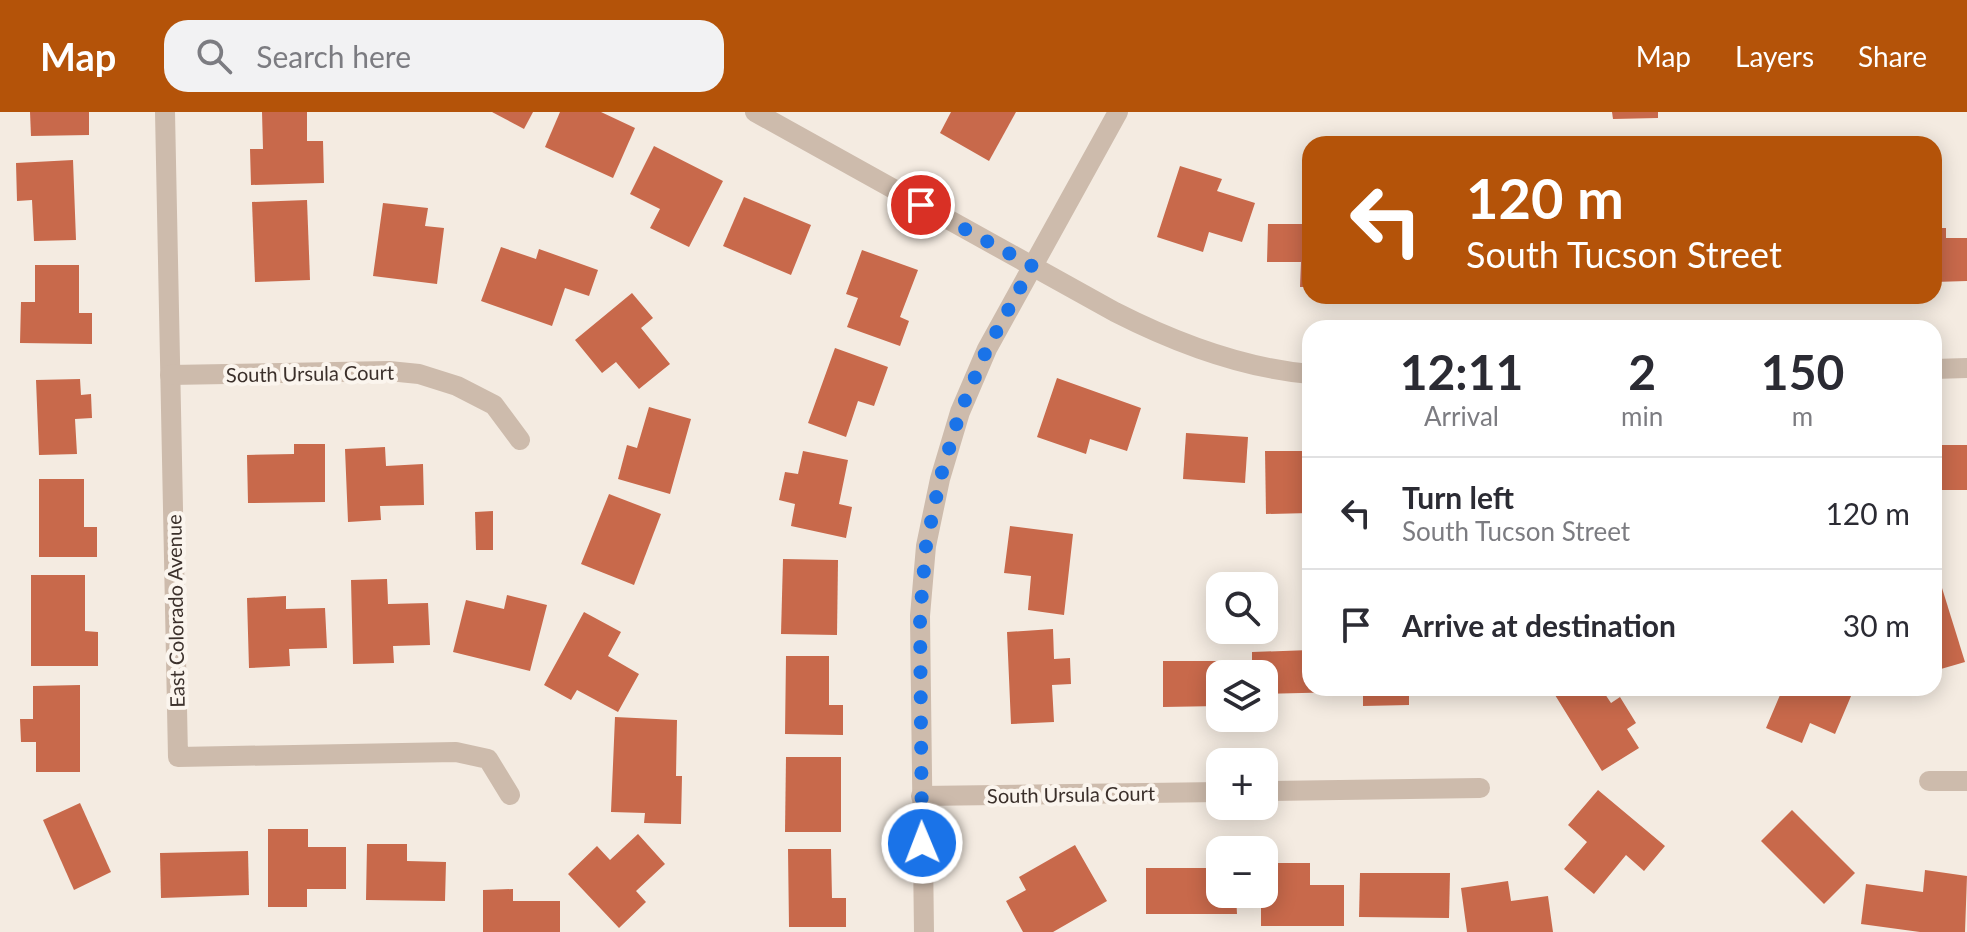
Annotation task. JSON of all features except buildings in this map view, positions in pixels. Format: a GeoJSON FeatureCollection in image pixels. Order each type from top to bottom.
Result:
{"type":"FeatureCollection","features":[{"type":"Feature","properties":{"kind":"street","name":"East Colorado Avenue"},"geometry":{"type":"LineString","coordinates":[[165,112],[178,757],[456,752],[488,759],[510,795]]}},
{"type":"Feature","properties":{"kind":"street"},"geometry":{"type":"LineString","coordinates":[[755,112],[1163,336],[1239,362],[1302,374]]}},
{"type":"Feature","properties":{"kind":"street"},"geometry":{"type":"LineString","coordinates":[[924,932],[920,616],[926,546],[940,479],[960,412],[987,349],[1118,112]]}},
{"type":"Feature","properties":{"kind":"street"},"geometry":{"type":"LineString","coordinates":[[1942,369],[1967,368]]}},
{"type":"Feature","properties":{"kind":"street","name":"South Ursula Court"},"geometry":{"type":"LineString","coordinates":[[170,375],[389,371],[419,374],[457,386],[494,405],[520,440]]}},
{"type":"Feature","properties":{"kind":"street"},"geometry":{"type":"LineString","coordinates":[[1929,781],[1967,781]]}},
{"type":"Feature","properties":{"kind":"street"},"geometry":{"type":"LineString","coordinates":[[1278,791],[1480,788]]}},
{"type":"Feature","properties":{"kind":"street","name":"South Ursula Court"},"geometry":{"type":"LineString","coordinates":[[921,796],[1206,792]]}},
{"type":"Feature","properties":{"kind":"route"},"geometry":{"type":"LineString","coordinates":[[921,205],[1032,266],[987,349],[960,412],[940,479],[926,546],[920,616],[922,843]]}}]}
